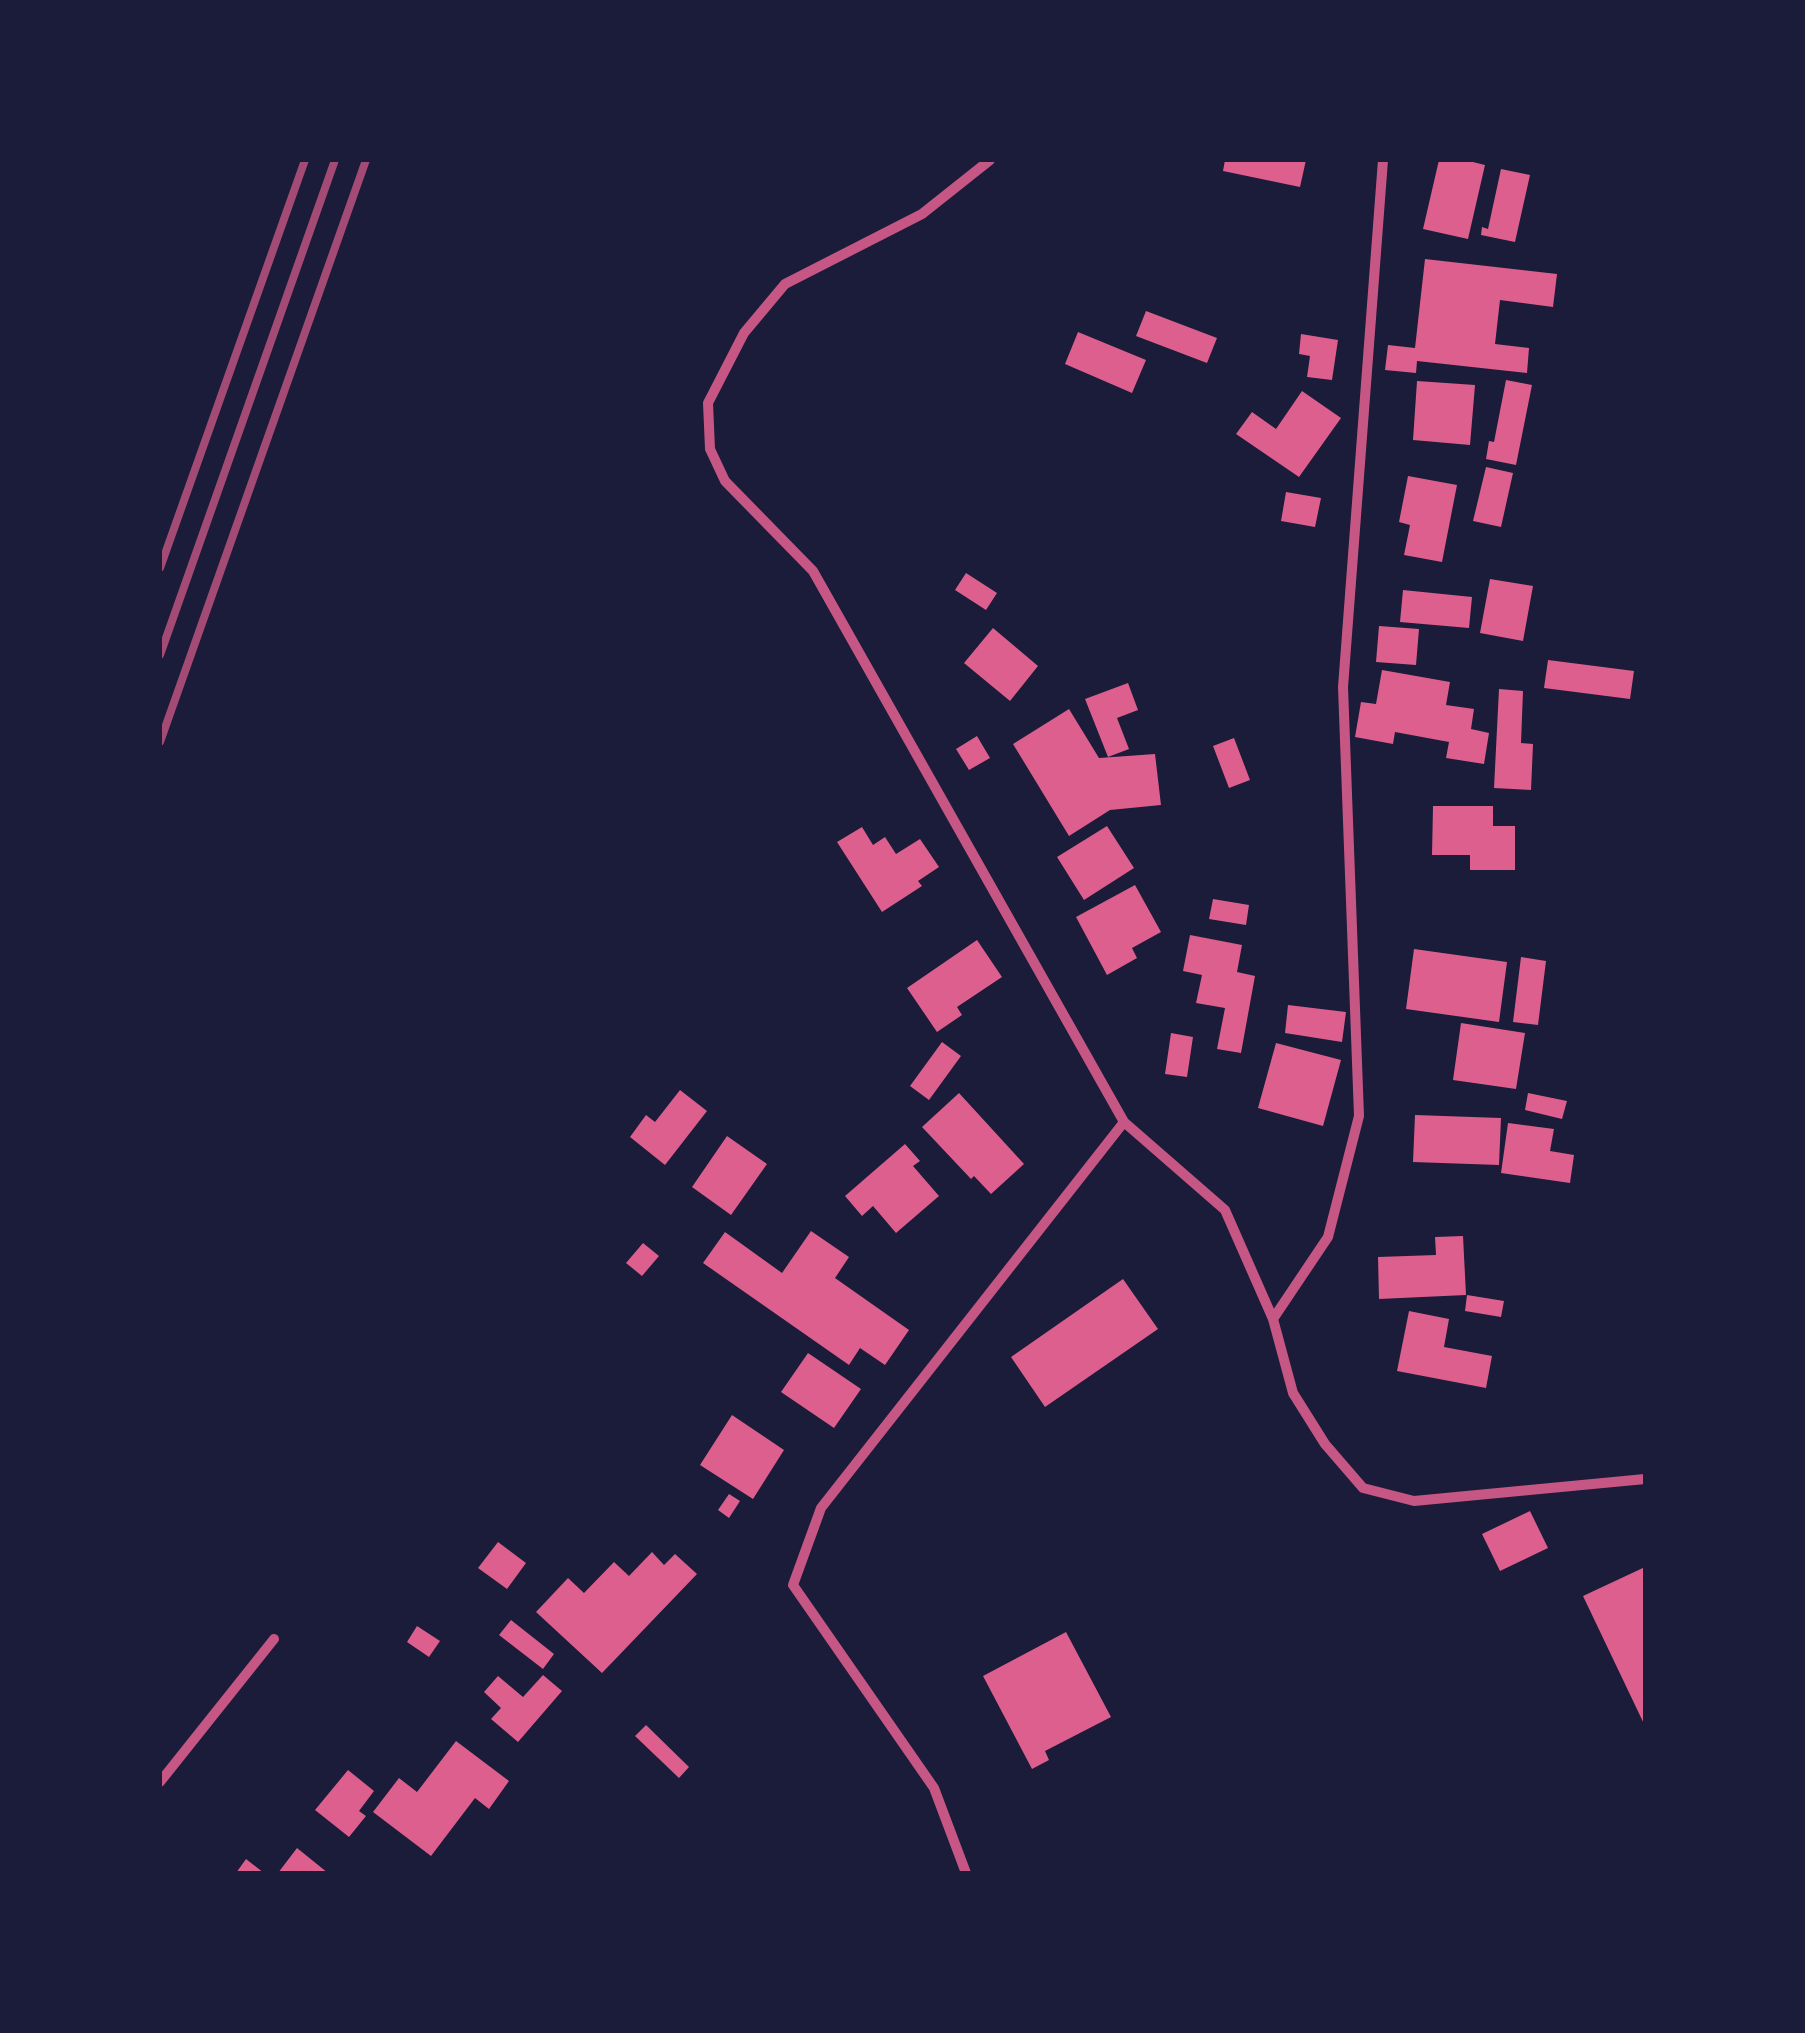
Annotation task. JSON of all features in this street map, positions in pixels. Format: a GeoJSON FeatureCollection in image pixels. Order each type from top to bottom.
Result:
{"type":"FeatureCollection","features":[{"type":"Feature","properties":{"kind":"street"},"geometry":{"type":"LineString","coordinates":[[990,160],[922,214],[784,284],[744,333],[708,403],[710,449],[725,481],[813,571],[1124,1122],[1225,1210],[1273,1318],[1293,1393],[1325,1444],[1363,1488],[1414,1501],[1645,1479]]}},
{"type":"Feature","properties":{"kind":"street"},"geometry":{"type":"LineString","coordinates":[[1273,1318],[1328,1238],[1359,1116],[1343,687],[1383,160]]}},
{"type":"Feature","properties":{"kind":"street"},"geometry":{"type":"LineString","coordinates":[[966,1873],[934,1788],[793,1585],[821,1508],[1124,1122]]}},
{"type":"Feature","properties":{"kind":"street"},"geometry":{"type":"LineString","coordinates":[[160,1782],[274,1639]]}},
{"type":"Feature","properties":{"kind":"building"},"geometry":{"type":"Polygon","coordinates":[[[1225,160],[1306,160],[1300,187],[1223,171],[1225,160]]]}},
{"type":"Feature","properties":{"kind":"building"},"geometry":{"type":"Polygon","coordinates":[[[1439,160],[1485,165],[1468,239],[1423,229],[1439,160]]]}},
{"type":"Feature","properties":{"kind":"building"},"geometry":{"type":"Polygon","coordinates":[[[1501,169],[1530,175],[1515,242],[1481,235],[1482,227],[1488,229],[1501,169]]]}},
{"type":"Feature","properties":{"kind":"building"},"geometry":{"type":"Polygon","coordinates":[[[1425,259],[1557,274],[1553,307],[1500,300],[1495,344],[1529,348],[1527,373],[1417,361],[1416,373],[1385,370],[1388,345],[1415,348],[1425,259]]]}},
{"type":"Feature","properties":{"kind":"building"},"geometry":{"type":"Polygon","coordinates":[[[1146,311],[1217,338],[1207,363],[1136,336],[1146,311]]]}},
{"type":"Feature","properties":{"kind":"building"},"geometry":{"type":"Polygon","coordinates":[[[1078,332],[1146,360],[1132,393],[1065,364],[1078,332]]]}},
{"type":"Feature","properties":{"kind":"building"},"geometry":{"type":"Polygon","coordinates":[[[1301,334],[1338,340],[1332,380],[1307,377],[1310,356],[1299,354],[1301,334]]]}},
{"type":"Feature","properties":{"kind":"building"},"geometry":{"type":"Polygon","coordinates":[[[1506,380],[1532,385],[1516,465],[1486,459],[1489,441],[1494,442],[1506,380]]]}},
{"type":"Feature","properties":{"kind":"building"},"geometry":{"type":"Polygon","coordinates":[[[1417,381],[1475,385],[1470,445],[1413,440],[1417,381]]]}},
{"type":"Feature","properties":{"kind":"building"},"geometry":{"type":"Polygon","coordinates":[[[1302,391],[1341,418],[1299,477],[1236,434],[1252,412],[1276,429],[1302,391]]]}},
{"type":"Feature","properties":{"kind":"building"},"geometry":{"type":"Polygon","coordinates":[[[1486,467],[1513,473],[1501,527],[1473,521],[1486,467]]]}},
{"type":"Feature","properties":{"kind":"building"},"geometry":{"type":"Polygon","coordinates":[[[1408,476],[1457,485],[1442,562],[1404,555],[1410,525],[1399,522],[1408,476]]]}},
{"type":"Feature","properties":{"kind":"building"},"geometry":{"type":"Polygon","coordinates":[[[1286,492],[1321,498],[1315,527],[1281,521],[1286,492]]]}},
{"type":"Feature","properties":{"kind":"building"},"geometry":{"type":"Polygon","coordinates":[[[966,573],[997,593],[986,610],[955,590],[966,573]]]}},
{"type":"Feature","properties":{"kind":"building"},"geometry":{"type":"Polygon","coordinates":[[[1490,579],[1533,586],[1523,641],[1480,633],[1490,579]]]}},
{"type":"Feature","properties":{"kind":"building"},"geometry":{"type":"Polygon","coordinates":[[[1403,590],[1472,597],[1469,628],[1400,622],[1403,590]]]}},
{"type":"Feature","properties":{"kind":"building"},"geometry":{"type":"Polygon","coordinates":[[[1379,626],[1419,629],[1416,665],[1376,662],[1379,626]]]}},
{"type":"Feature","properties":{"kind":"building"},"geometry":{"type":"Polygon","coordinates":[[[993,628],[1038,666],[1010,701],[964,663],[993,628]]]}},
{"type":"Feature","properties":{"kind":"building"},"geometry":{"type":"Polygon","coordinates":[[[1548,660],[1634,671],[1630,699],[1544,688],[1548,660]]]}},
{"type":"Feature","properties":{"kind":"building"},"geometry":{"type":"Polygon","coordinates":[[[1382,670],[1450,682],[1446,705],[1474,709],[1471,729],[1489,733],[1484,764],[1446,758],[1449,742],[1395,732],[1393,744],[1355,737],[1361,702],[1376,704],[1382,670]]]}},
{"type":"Feature","properties":{"kind":"building"},"geometry":{"type":"Polygon","coordinates":[[[1128,683],[1138,710],[1117,718],[1129,749],[1108,757],[1085,699],[1128,683]]]}},
{"type":"Feature","properties":{"kind":"building"},"geometry":{"type":"Polygon","coordinates":[[[1499,689],[1523,691],[1521,743],[1533,744],[1531,790],[1494,788],[1499,689]]]}},
{"type":"Feature","properties":{"kind":"building"},"geometry":{"type":"Polygon","coordinates":[[[1069,709],[1099,758],[1155,754],[1161,805],[1110,810],[1069,836],[1013,744],[1069,709]]]}},
{"type":"Feature","properties":{"kind":"building"},"geometry":{"type":"Polygon","coordinates":[[[977,736],[990,758],[969,770],[956,749],[977,736]]]}},
{"type":"Feature","properties":{"kind":"building"},"geometry":{"type":"Polygon","coordinates":[[[1234,738],[1250,780],[1229,788],[1213,746],[1234,738]]]}},
{"type":"Feature","properties":{"kind":"building"},"geometry":{"type":"Polygon","coordinates":[[[1433,806],[1493,806],[1493,826],[1515,826],[1515,870],[1470,870],[1470,855],[1432,855],[1433,806]]]}},
{"type":"Feature","properties":{"kind":"building"},"geometry":{"type":"Polygon","coordinates":[[[1107,826],[1134,868],[1084,900],[1057,857],[1107,826]]]}},
{"type":"Feature","properties":{"kind":"building"},"geometry":{"type":"Polygon","coordinates":[[[862,827],[873,845],[885,837],[896,854],[920,839],[939,867],[918,881],[922,886],[882,912],[837,842],[862,827]]]}},
{"type":"Feature","properties":{"kind":"building"},"geometry":{"type":"Polygon","coordinates":[[[1135,885],[1161,932],[1132,948],[1137,958],[1107,975],[1076,917],[1135,885]]]}},
{"type":"Feature","properties":{"kind":"building"},"geometry":{"type":"Polygon","coordinates":[[[1213,899],[1249,905],[1246,925],[1209,919],[1213,899]]]}},
{"type":"Feature","properties":{"kind":"building"},"geometry":{"type":"Polygon","coordinates":[[[1190,935],[1242,945],[1237,972],[1255,976],[1241,1053],[1217,1049],[1225,1008],[1196,1003],[1202,975],[1183,971],[1190,935]]]}},
{"type":"Feature","properties":{"kind":"building"},"geometry":{"type":"Polygon","coordinates":[[[977,940],[1002,977],[957,1007],[962,1015],[937,1032],[907,988],[977,940]]]}},
{"type":"Feature","properties":{"kind":"building"},"geometry":{"type":"Polygon","coordinates":[[[1414,949],[1507,962],[1499,1022],[1406,1009],[1414,949]]]}},
{"type":"Feature","properties":{"kind":"building"},"geometry":{"type":"Polygon","coordinates":[[[1521,957],[1546,961],[1538,1025],[1513,1022],[1521,957]]]}},
{"type":"Feature","properties":{"kind":"building"},"geometry":{"type":"Polygon","coordinates":[[[1288,1005],[1346,1012],[1342,1042],[1285,1033],[1288,1005]]]}},
{"type":"Feature","properties":{"kind":"building"},"geometry":{"type":"Polygon","coordinates":[[[1461,1023],[1525,1033],[1516,1089],[1453,1080],[1461,1023]]]}},
{"type":"Feature","properties":{"kind":"building"},"geometry":{"type":"Polygon","coordinates":[[[1171,1033],[1193,1037],[1187,1077],[1165,1074],[1171,1033]]]}},
{"type":"Feature","properties":{"kind":"building"},"geometry":{"type":"Polygon","coordinates":[[[942,1042],[961,1056],[929,1100],[910,1086],[942,1042]]]}},
{"type":"Feature","properties":{"kind":"building"},"geometry":{"type":"Polygon","coordinates":[[[1276,1043],[1341,1060],[1323,1126],[1258,1108],[1276,1043]]]}},
{"type":"Feature","properties":{"kind":"building"},"geometry":{"type":"Polygon","coordinates":[[[680,1090],[707,1111],[665,1165],[630,1137],[646,1115],[655,1122],[680,1090]]]}},
{"type":"Feature","properties":{"kind":"building"},"geometry":{"type":"Polygon","coordinates":[[[959,1093],[1024,1164],[991,1194],[974,1176],[971,1179],[922,1127],[959,1093]]]}},
{"type":"Feature","properties":{"kind":"building"},"geometry":{"type":"Polygon","coordinates":[[[1528,1093],[1567,1101],[1562,1119],[1525,1110],[1528,1093]]]}},
{"type":"Feature","properties":{"kind":"building"},"geometry":{"type":"Polygon","coordinates":[[[1415,1115],[1501,1118],[1499,1165],[1413,1162],[1415,1115]]]}},
{"type":"Feature","properties":{"kind":"building"},"geometry":{"type":"Polygon","coordinates":[[[1508,1123],[1554,1129],[1550,1151],[1574,1155],[1570,1183],[1501,1173],[1508,1123]]]}},
{"type":"Feature","properties":{"kind":"building"},"geometry":{"type":"Polygon","coordinates":[[[727,1136],[767,1164],[731,1215],[692,1187],[727,1136]]]}},
{"type":"Feature","properties":{"kind":"building"},"geometry":{"type":"Polygon","coordinates":[[[905,1144],[920,1161],[913,1166],[939,1196],[896,1233],[873,1206],[862,1216],[845,1196],[905,1144]]]}},
{"type":"Feature","properties":{"kind":"building"},"geometry":{"type":"Polygon","coordinates":[[[811,1231],[849,1257],[835,1278],[909,1330],[885,1365],[860,1348],[849,1365],[703,1263],[725,1232],[782,1273],[811,1231]]]}},
{"type":"Feature","properties":{"kind":"building"},"geometry":{"type":"Polygon","coordinates":[[[1463,1236],[1466,1295],[1379,1299],[1378,1257],[1436,1255],[1435,1237],[1463,1236]]]}},
{"type":"Feature","properties":{"kind":"building"},"geometry":{"type":"Polygon","coordinates":[[[643,1243],[659,1256],[642,1276],[626,1263],[643,1243]]]}},
{"type":"Feature","properties":{"kind":"building"},"geometry":{"type":"Polygon","coordinates":[[[1123,1279],[1158,1329],[1045,1407],[1011,1357],[1123,1279]]]}},
{"type":"Feature","properties":{"kind":"building"},"geometry":{"type":"Polygon","coordinates":[[[1467,1295],[1504,1301],[1501,1317],[1465,1311],[1467,1295]]]}},
{"type":"Feature","properties":{"kind":"building"},"geometry":{"type":"Polygon","coordinates":[[[1409,1311],[1449,1319],[1444,1347],[1492,1356],[1486,1388],[1397,1371],[1409,1311]]]}},
{"type":"Feature","properties":{"kind":"building"},"geometry":{"type":"Polygon","coordinates":[[[808,1353],[861,1389],[834,1428],[781,1392],[808,1353]]]}},
{"type":"Feature","properties":{"kind":"building"},"geometry":{"type":"Polygon","coordinates":[[[732,1415],[784,1450],[753,1499],[700,1465],[732,1415]]]}},
{"type":"Feature","properties":{"kind":"building"},"geometry":{"type":"Polygon","coordinates":[[[729,1494],[740,1501],[729,1518],[718,1510],[729,1494]]]}},
{"type":"Feature","properties":{"kind":"building"},"geometry":{"type":"Polygon","coordinates":[[[1530,1511],[1548,1548],[1500,1571],[1482,1534],[1530,1511]]]}},
{"type":"Feature","properties":{"kind":"building"},"geometry":{"type":"Polygon","coordinates":[[[498,1542],[526,1563],[507,1589],[478,1568],[498,1542]]]}},
{"type":"Feature","properties":{"kind":"building"},"geometry":{"type":"Polygon","coordinates":[[[652,1552],[664,1565],[675,1554],[697,1574],[602,1673],[536,1612],[568,1578],[584,1593],[614,1562],[629,1576],[652,1552]]]}},
{"type":"Feature","properties":{"kind":"building"},"geometry":{"type":"Polygon","coordinates":[[[1645,1567],[1645,1726],[1583,1596],[1645,1567]]]}},
{"type":"Feature","properties":{"kind":"building"},"geometry":{"type":"Polygon","coordinates":[[[511,1620],[554,1654],[543,1669],[499,1635],[511,1620]]]}},
{"type":"Feature","properties":{"kind":"building"},"geometry":{"type":"Polygon","coordinates":[[[417,1626],[440,1641],[429,1657],[407,1642],[417,1626]]]}},
{"type":"Feature","properties":{"kind":"building"},"geometry":{"type":"Polygon","coordinates":[[[1066,1632],[1111,1717],[1045,1751],[1049,1760],[1032,1769],[983,1676],[1066,1632]]]}},
{"type":"Feature","properties":{"kind":"building"},"geometry":{"type":"Polygon","coordinates":[[[543,1675],[562,1691],[518,1742],[491,1719],[501,1708],[484,1692],[498,1676],[523,1697],[543,1675]]]}},
{"type":"Feature","properties":{"kind":"building"},"geometry":{"type":"Polygon","coordinates":[[[646,1725],[689,1767],[679,1778],[635,1736],[646,1725]]]}},
{"type":"Feature","properties":{"kind":"building"},"geometry":{"type":"Polygon","coordinates":[[[456,1741],[509,1781],[489,1809],[475,1798],[431,1856],[373,1812],[399,1778],[417,1792],[456,1741]]]}},
{"type":"Feature","properties":{"kind":"building"},"geometry":{"type":"Polygon","coordinates":[[[348,1770],[374,1791],[359,1811],[366,1816],[349,1837],[315,1810],[348,1770]]]}},
{"type":"Feature","properties":{"kind":"building"},"geometry":{"type":"Polygon","coordinates":[[[297,1848],[328,1873],[278,1873],[297,1848]]]}},
{"type":"Feature","properties":{"kind":"building"},"geometry":{"type":"Polygon","coordinates":[[[246,1859],[264,1873],[236,1873],[246,1859]]]}},
{"type":"Feature","properties":{"kind":"railway"},"geometry":{"type":"LineString","coordinates":[[160,568],[305,160]]}},
{"type":"Feature","properties":{"kind":"railway"},"geometry":{"type":"LineString","coordinates":[[160,655],[335,160]]}},
{"type":"Feature","properties":{"kind":"railway"},"geometry":{"type":"LineString","coordinates":[[160,742],[366,160]]}}]}
